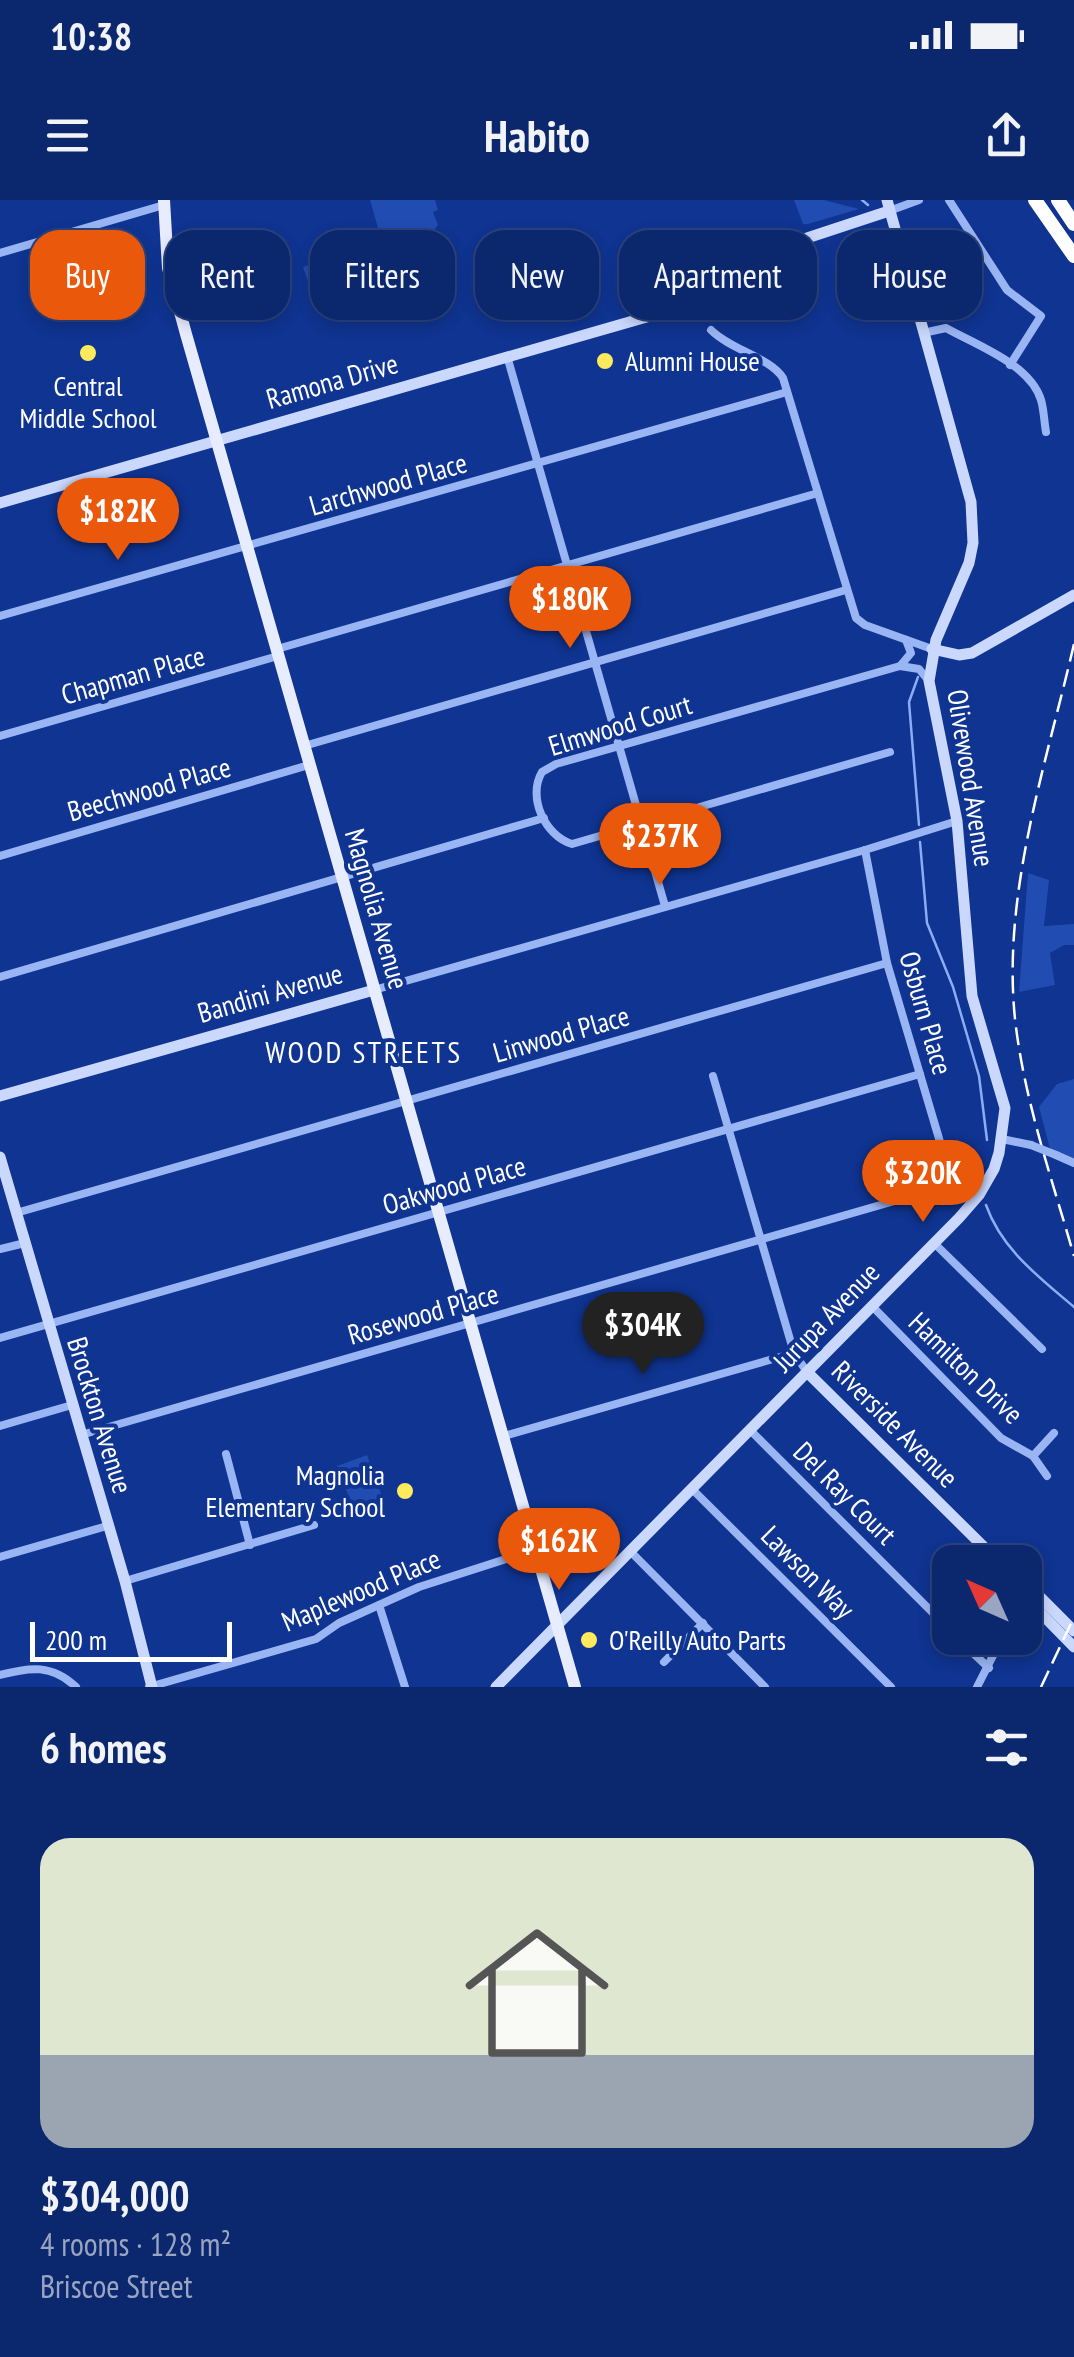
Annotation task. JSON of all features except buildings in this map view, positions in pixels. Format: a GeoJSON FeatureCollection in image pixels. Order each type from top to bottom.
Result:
{"type":"FeatureCollection","features":[{"type":"Feature","properties":{"kind":"highway"},"geometry":{"type":"LineString","coordinates":[[1035,200],[1074,256]]}},
{"type":"Feature","properties":{"kind":"highway"},"geometry":{"type":"LineString","coordinates":[[1058,200],[1074,224]]}},
{"type":"Feature","properties":{"kind":"main road","name":"Magnolia Avenue"},"geometry":{"type":"LineString","coordinates":[[164,202],[168,268],[575,1687]]}},
{"type":"Feature","properties":{"kind":"main road","name":"Ramona Drive"},"geometry":{"type":"LineString","coordinates":[[0,503],[678,308],[801,240],[888,205]]}},
{"type":"Feature","properties":{"kind":"main road","name":"Olivewood Avenue"},"geometry":{"type":"LineString","coordinates":[[888,205],[968,488],[974,529],[963,583],[932,649],[930,681],[957,821],[972,996],[1006,1108],[1002,1139]]}},
{"type":"Feature","properties":{"kind":"main road"},"geometry":{"type":"LineString","coordinates":[[932,649],[948,654],[972,653],[1074,595]]}},
{"type":"Feature","properties":{"kind":"main road","name":"Bandini Avenue"},"geometry":{"type":"LineString","coordinates":[[0,1096],[374,990]]}},
{"type":"Feature","properties":{"kind":"main road","name":"Jurupa Avenue"},"geometry":{"type":"LineString","coordinates":[[496,1687],[934,1243],[985,1186],[1002,1139]]}},
{"type":"Feature","properties":{"kind":"main road","name":"Brockton Avenue"},"geometry":{"type":"LineString","coordinates":[[0,1157],[124,1580],[151,1687]]}},
{"type":"Feature","properties":{"kind":"main road","name":"Riverside Avenue"},"geometry":{"type":"LineString","coordinates":[[808,1372],[983,1545]]}},
{"type":"Feature","properties":{"kind":"main road"},"geometry":{"type":"LineString","coordinates":[[1042,1599],[1074,1631]]}},
{"type":"Feature","properties":{"kind":"main road"},"geometry":{"type":"LineString","coordinates":[[1042,1615],[1074,1648]]}},
{"type":"Feature","properties":{"kind":"street"},"geometry":{"type":"LineString","coordinates":[[888,205],[920,200]]}},
{"type":"Feature","properties":{"kind":"street"},"geometry":{"type":"LineString","coordinates":[[949,200],[1007,290],[1041,316],[1010,364]]}},
{"type":"Feature","properties":{"kind":"street"},"geometry":{"type":"LineString","coordinates":[[0,254],[164,202]]}},
{"type":"Feature","properties":{"kind":"street"},"geometry":{"type":"LineString","coordinates":[[924,333],[946,328],[1032,381],[1041,399],[1046,432]]}},
{"type":"Feature","properties":{"kind":"street"},"geometry":{"type":"LineString","coordinates":[[710,330],[731,346],[778,370],[853,611],[861,622],[932,649]]}},
{"type":"Feature","properties":{"kind":"street"},"geometry":{"type":"LineString","coordinates":[[507,356],[665,906]]}},
{"type":"Feature","properties":{"kind":"street","name":"Larchwood Place"},"geometry":{"type":"LineString","coordinates":[[0,616],[787,392]]}},
{"type":"Feature","properties":{"kind":"street","name":"Chapman Place"},"geometry":{"type":"LineString","coordinates":[[0,736],[818,493]]}},
{"type":"Feature","properties":{"kind":"street"},"geometry":{"type":"LineString","coordinates":[[304,746],[846,590]]}},
{"type":"Feature","properties":{"kind":"street"},"geometry":{"type":"LineString","coordinates":[[900,666],[912,653],[906,640]]}},
{"type":"Feature","properties":{"kind":"street"},"geometry":{"type":"LineString","coordinates":[[900,666],[919,668],[930,681]]}},
{"type":"Feature","properties":{"kind":"street","name":"Elmwood Court"},"geometry":{"type":"LineString","coordinates":[[544,818],[535,793],[542,772],[556,764],[900,666]]}},
{"type":"Feature","properties":{"kind":"street"},"geometry":{"type":"LineString","coordinates":[[0,977],[544,818],[555,837],[572,844],[890,752]]}},
{"type":"Feature","properties":{"kind":"street","name":"Beechwood Place"},"geometry":{"type":"LineString","coordinates":[[0,856],[309,765]]}},
{"type":"Feature","properties":{"kind":"street","name":"Bandini Avenue"},"geometry":{"type":"LineString","coordinates":[[374,990],[957,821]]}},
{"type":"Feature","properties":{"kind":"street","name":"Osburn Place"},"geometry":{"type":"LineString","coordinates":[[865,850],[887,963],[950,1185]]}},
{"type":"Feature","properties":{"kind":"street","name":"Linwood Place"},"geometry":{"type":"LineString","coordinates":[[16,1213],[887,963]]}},
{"type":"Feature","properties":{"kind":"street","name":"Oakwood Place"},"geometry":{"type":"LineString","coordinates":[[0,1338],[920,1074]]}},
{"type":"Feature","properties":{"kind":"street","name":"Riverside Avenue"},"geometry":{"type":"LineString","coordinates":[[713,1076],[794,1354],[808,1372]]}},
{"type":"Feature","properties":{"kind":"street"},"geometry":{"type":"LineString","coordinates":[[1002,1139],[1032,1145],[1073,1161]]}},
{"type":"Feature","properties":{"kind":"street","name":"Rosewood Place"},"geometry":{"type":"LineString","coordinates":[[81,1435],[950,1185]]}},
{"type":"Feature","properties":{"kind":"street"},"geometry":{"type":"LineString","coordinates":[[0,1249],[25,1243]]}},
{"type":"Feature","properties":{"kind":"street"},"geometry":{"type":"LineString","coordinates":[[934,1243],[1042,1350]]}},
{"type":"Feature","properties":{"kind":"street","name":"Hamilton Drive"},"geometry":{"type":"LineString","coordinates":[[872,1306],[1002,1438],[1033,1456],[1047,1476]]}},
{"type":"Feature","properties":{"kind":"street"},"geometry":{"type":"LineString","coordinates":[[504,1436],[794,1354]]}},
{"type":"Feature","properties":{"kind":"street"},"geometry":{"type":"LineString","coordinates":[[0,1426],[72,1406]]}},
{"type":"Feature","properties":{"kind":"street","name":"Del Ray Court"},"geometry":{"type":"LineString","coordinates":[[750,1430],[932,1612]]}},
{"type":"Feature","properties":{"kind":"street","name":"Hamilton Drive"},"geometry":{"type":"LineString","coordinates":[[1033,1456],[1054,1433]]}},
{"type":"Feature","properties":{"kind":"street"},"geometry":{"type":"LineString","coordinates":[[226,1454],[250,1544]]}},
{"type":"Feature","properties":{"kind":"street","name":"Lawson Way"},"geometry":{"type":"LineString","coordinates":[[693,1490],[891,1687]]}},
{"type":"Feature","properties":{"kind":"street"},"geometry":{"type":"LineString","coordinates":[[124,1580],[314,1525]]}},
{"type":"Feature","properties":{"kind":"street"},"geometry":{"type":"LineString","coordinates":[[0,1557],[107,1526]]}},
{"type":"Feature","properties":{"kind":"street","name":"Maplewood Place"},"geometry":{"type":"LineString","coordinates":[[151,1687],[316,1639],[339,1623],[379,1605],[460,1572],[534,1550]]}},
{"type":"Feature","properties":{"kind":"street"},"geometry":{"type":"LineString","coordinates":[[630,1552],[766,1687]]}},
{"type":"Feature","properties":{"kind":"street"},"geometry":{"type":"LineString","coordinates":[[379,1605],[405,1687]]}},
{"type":"Feature","properties":{"kind":"street"},"geometry":{"type":"LineString","coordinates":[[664,1662],[704,1624]]}},
{"type":"Feature","properties":{"kind":"street"},"geometry":{"type":"LineString","coordinates":[[975,1655],[988,1668]]}},
{"type":"Feature","properties":{"kind":"street"},"geometry":{"type":"LineString","coordinates":[[977,1687],[994,1655]]}},
{"type":"Feature","properties":{"kind":"street"},"geometry":{"type":"LineString","coordinates":[[0,1675],[41,1668],[66,1677],[76,1687]]}},
{"type":"Feature","properties":{"kind":"shaded area"},"geometry":{"type":"Polygon","coordinates":[[[370,200],[435,200],[438,210],[433,212],[438,225],[434,230],[379,230],[370,200]]]}},
{"type":"Feature","properties":{"kind":"shaded area"},"geometry":{"type":"Polygon","coordinates":[[[794,200],[824,200],[859,209],[803,224],[794,200]]]}},
{"type":"Feature","properties":{"kind":"shaded area"},"geometry":{"type":"Polygon","coordinates":[[[310,265],[310,287],[303,267],[310,265]]]}},
{"type":"Feature","properties":{"kind":"shaded area"},"geometry":{"type":"Polygon","coordinates":[[[1028,873],[1049,880],[1044,926],[1074,924],[1074,945],[1064,945],[1050,953],[1055,985],[1019,992],[1028,873]]]}},
{"type":"Feature","properties":{"kind":"shaded area"},"geometry":{"type":"Polygon","coordinates":[[[1074,1079],[1074,1161],[1050,1149],[1039,1107],[1057,1084],[1074,1079]]]}},
{"type":"Feature","properties":{"kind":"shaded area"},"geometry":{"type":"Polygon","coordinates":[[[367,1455],[387,1510],[373,1515],[370,1508],[355,1513],[337,1466],[367,1455]]]}},
{"type":"Feature","properties":{"kind":"waterway"},"geometry":{"type":"LineString","coordinates":[[862,200],[868,205]]}},
{"type":"Feature","properties":{"kind":"waterway"},"geometry":{"type":"LineString","coordinates":[[918,677],[909,702],[919,825]]}},
{"type":"Feature","properties":{"kind":"waterway"},"geometry":{"type":"LineString","coordinates":[[920,842],[927,923],[953,987],[979,1076],[987,1140]]}},
{"type":"Feature","properties":{"kind":"waterway"},"geometry":{"type":"LineString","coordinates":[[986,1205],[1012,1249],[1074,1307]]}},
{"type":"Feature","properties":{"kind":"railway"},"geometry":{"type":"LineString","coordinates":[[1074,644],[1029,830],[1015,924],[1013,972],[1015,1019],[1025,1079],[1074,1256]]}},
{"type":"Feature","properties":{"kind":"railway"},"geometry":{"type":"LineString","coordinates":[[1041,1687],[1074,1617]]}},
{"type":"Feature","properties":{"kind":"place","name":"Central Middle School"},"geometry":{"type":"Point","coordinates":[88,353]}},
{"type":"Feature","properties":{"kind":"place","name":"Alumni House"},"geometry":{"type":"Point","coordinates":[605,361]}},
{"type":"Feature","properties":{"kind":"place","name":"Magnolia Elementary School"},"geometry":{"type":"Point","coordinates":[405,1491]}},
{"type":"Feature","properties":{"kind":"place","name":"O'Reilly Auto Parts"},"geometry":{"type":"Point","coordinates":[589,1640]}},
{"type":"Feature","properties":{"kind":"district","name":"WOOD STREETS"},"geometry":{"type":"Point","coordinates":[364,1053]}}]}
